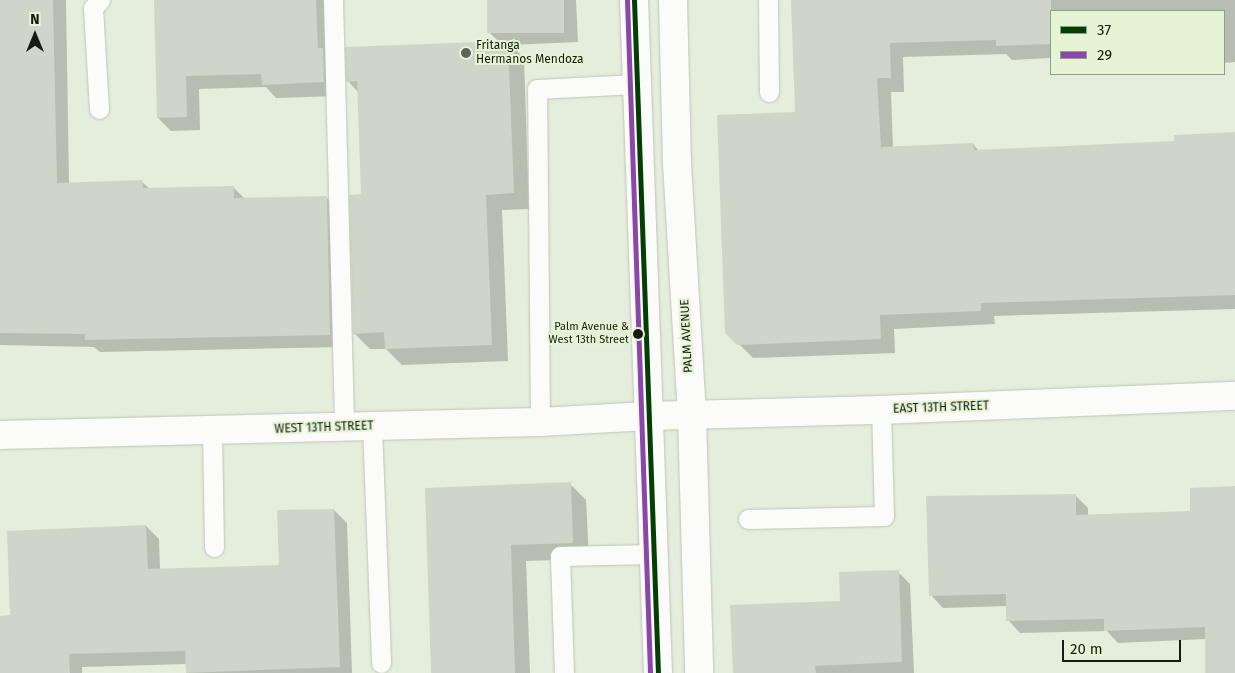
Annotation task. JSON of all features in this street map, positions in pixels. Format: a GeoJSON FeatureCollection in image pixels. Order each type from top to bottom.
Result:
{"type":"FeatureCollection","features":[{"type":"Feature","properties":{"kind":"main road"},"geometry":{"type":"LineString","coordinates":[[634,0],[647,416],[658,673]]}},
{"type":"Feature","properties":{"kind":"main road","name":"PALM AVENUE"},"geometry":{"type":"LineString","coordinates":[[674,0],[677,163],[692,415],[699,673]]}},
{"type":"Feature","properties":{"kind":"main road","name":"EAST 13TH STREET"},"geometry":{"type":"LineString","coordinates":[[647,416],[881,410],[1235,396]]}},
{"type":"Feature","properties":{"kind":"main road","name":"WEST 13TH STREET"},"geometry":{"type":"LineString","coordinates":[[0,436],[540,422],[647,416]]}},
{"type":"Feature","properties":{"kind":"lane"},"geometry":{"type":"LineString","coordinates":[[99,109],[93,8],[100,0]]}},
{"type":"Feature","properties":{"kind":"lane"},"geometry":{"type":"LineString","coordinates":[[333,0],[344,427]]}},
{"type":"Feature","properties":{"kind":"lane"},"geometry":{"type":"LineString","coordinates":[[768,0],[769,92]]}},
{"type":"Feature","properties":{"kind":"lane"},"geometry":{"type":"LineString","coordinates":[[540,422],[537,88],[637,84]]}},
{"type":"Feature","properties":{"kind":"lane"},"geometry":{"type":"LineString","coordinates":[[748,519],[884,516],[881,410]]}},
{"type":"Feature","properties":{"kind":"lane"},"geometry":{"type":"LineString","coordinates":[[372,426],[381,663]]}},
{"type":"Feature","properties":{"kind":"lane"},"geometry":{"type":"LineString","coordinates":[[212,431],[214,547]]}},
{"type":"Feature","properties":{"kind":"lane"},"geometry":{"type":"LineString","coordinates":[[564,673],[560,556],[652,554]]}},
{"type":"Feature","properties":{"kind":"building"},"geometry":{"type":"Polygon","coordinates":[[[0,0],[53,0],[57,183],[142,180],[143,188],[234,186],[234,198],[327,196],[330,335],[85,340],[85,334],[0,333],[0,0]]]}},
{"type":"Feature","properties":{"kind":"building"},"geometry":{"type":"Polygon","coordinates":[[[154,0],[316,0],[318,48],[323,48],[324,82],[262,85],[261,74],[186,76],[187,117],[157,118],[154,0]]]}},
{"type":"Feature","properties":{"kind":"building"},"geometry":{"type":"Polygon","coordinates":[[[487,0],[564,0],[564,33],[487,33],[487,0]]]}},
{"type":"Feature","properties":{"kind":"building"},"geometry":{"type":"Polygon","coordinates":[[[791,0],[1051,0],[1050,44],[996,46],[996,40],[890,43],[891,78],[877,78],[881,147],[973,143],[974,150],[1174,141],[1174,135],[1235,132],[1235,295],[981,303],[981,311],[880,315],[881,339],[737,345],[725,333],[717,115],[795,112],[791,0]]]}},
{"type":"Feature","properties":{"kind":"building"},"geometry":{"type":"Polygon","coordinates":[[[508,41],[514,193],[486,195],[492,345],[385,349],[384,332],[353,334],[349,195],[361,194],[357,81],[346,82],[345,47],[508,41]]]}},
{"type":"Feature","properties":{"kind":"building"},"geometry":{"type":"Polygon","coordinates":[[[571,482],[573,543],[511,545],[515,673],[431,673],[425,488],[571,482]]]}},
{"type":"Feature","properties":{"kind":"building"},"geometry":{"type":"Polygon","coordinates":[[[1235,486],[1235,673],[1205,673],[1205,627],[1104,631],[1104,619],[1006,621],[1006,594],[929,596],[926,496],[1076,494],[1076,515],[1190,511],[1190,488],[1235,486]]]}},
{"type":"Feature","properties":{"kind":"building"},"geometry":{"type":"Polygon","coordinates":[[[334,509],[340,667],[186,673],[185,651],[69,654],[70,673],[0,673],[0,616],[10,615],[7,531],[146,525],[148,569],[279,565],[277,510],[334,509]]]}},
{"type":"Feature","properties":{"kind":"building"},"geometry":{"type":"Polygon","coordinates":[[[899,570],[902,662],[815,666],[816,673],[733,673],[730,605],[840,601],[839,572],[899,570]]]}},
{"type":"Feature","properties":{"kind":"transit line","name":"29"},"geometry":{"type":"LineString","coordinates":[[627,0],[650,673]]}},
{"type":"Feature","properties":{"kind":"transit line","name":"37"},"geometry":{"type":"LineString","coordinates":[[634,0],[658,673]]}},
{"type":"Feature","properties":{"kind":"place","name":"Fritanga Hermanos Mendoza"},"geometry":{"type":"Point","coordinates":[466,53]}},
{"type":"Feature","properties":{"kind":"place","name":"Palm Avenue & West 13th Street"},"geometry":{"type":"Point","coordinates":[638,334]}}]}
